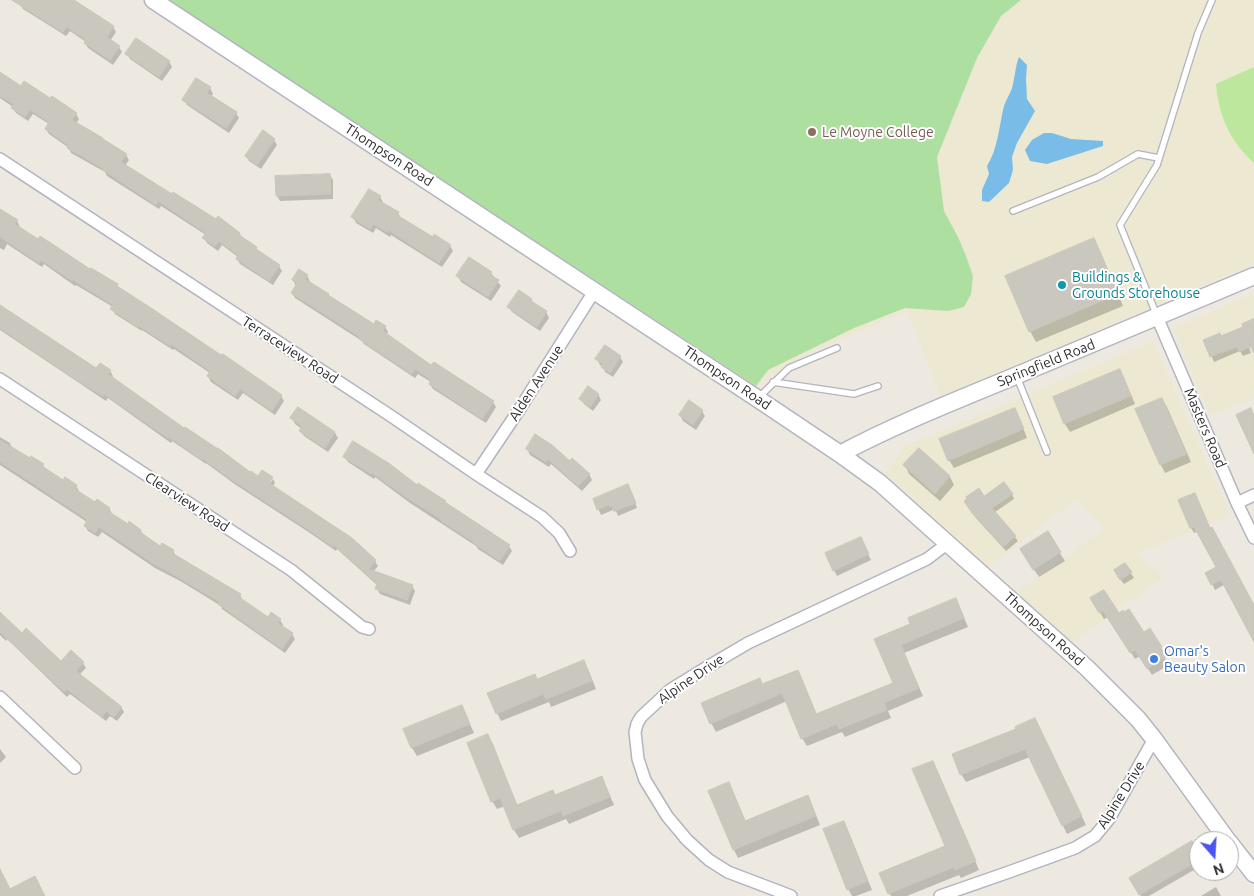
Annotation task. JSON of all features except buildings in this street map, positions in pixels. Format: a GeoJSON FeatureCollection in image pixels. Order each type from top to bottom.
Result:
{"type":"FeatureCollection","features":[{"type":"Feature","properties":{"kind":"street","name":"Thompson Road"},"geometry":{"type":"LineString","coordinates":[[153,0],[595,290],[840,454],[880,483],[1087,668],[1138,718],[1222,831]]}},
{"type":"Feature","properties":{"kind":"street","name":"Terraceview Road"},"geometry":{"type":"LineString","coordinates":[[0,159],[542,517],[559,532],[570,551]]}},
{"type":"Feature","properties":{"kind":"street","name":"Springfield Road"},"geometry":{"type":"LineString","coordinates":[[840,454],[924,414],[1254,276]]}},
{"type":"Feature","properties":{"kind":"street","name":"Alden Avenue"},"geometry":{"type":"LineString","coordinates":[[476,474],[595,290]]}},
{"type":"Feature","properties":{"kind":"street","name":"Masters Road"},"geometry":{"type":"LineString","coordinates":[[1157,317],[1254,538]]}},
{"type":"Feature","properties":{"kind":"street","name":"Clearview Road"},"geometry":{"type":"LineString","coordinates":[[0,379],[291,570],[362,627],[369,629]]}},
{"type":"Feature","properties":{"kind":"street"},"geometry":{"type":"LineString","coordinates":[[1237,503],[1254,495]]}},
{"type":"Feature","properties":{"kind":"street","name":"Alpine Drive"},"geometry":{"type":"LineString","coordinates":[[791,896],[728,872],[709,860],[687,840],[667,816],[645,780],[638,759],[637,724],[641,717],[670,690],[748,643],[927,559],[948,543]]}},
{"type":"Feature","properties":{"kind":"street"},"geometry":{"type":"LineString","coordinates":[[0,696],[75,768]]}},
{"type":"Feature","properties":{"kind":"street","name":"Alpine Drive"},"geometry":{"type":"LineString","coordinates":[[940,896],[1075,848],[1095,836],[1109,820],[1154,739]]}},
{"type":"Feature","properties":{"kind":"street","name":"Thompson Road"},"geometry":{"type":"LineString","coordinates":[[1239,854],[1254,874]]}},
{"type":"Feature","properties":{"kind":"lane"},"geometry":{"type":"LineString","coordinates":[[1157,317],[1120,225],[1157,164],[1198,33],[1212,0]]}},
{"type":"Feature","properties":{"kind":"lane"},"geometry":{"type":"LineString","coordinates":[[1013,211],[1098,177],[1138,154],[1159,158]]}},
{"type":"Feature","properties":{"kind":"lane"},"geometry":{"type":"LineString","coordinates":[[758,399],[789,368],[837,348]]}},
{"type":"Feature","properties":{"kind":"lane"},"geometry":{"type":"LineString","coordinates":[[1017,375],[1047,452]]}},
{"type":"Feature","properties":{"kind":"lane"},"geometry":{"type":"LineString","coordinates":[[773,382],[854,394],[878,386]]}},
{"type":"Feature","properties":{"kind":"shaded area","name":"Le Moyne College"},"geometry":{"type":"Polygon","coordinates":[[[168,0],[1254,0],[1254,264],[941,396],[907,311],[813,351],[756,386],[168,0]]]}},
{"type":"Feature","properties":{"kind":"shaded area"},"geometry":{"type":"Polygon","coordinates":[[[1254,293],[1254,398],[1210,416],[1173,328],[1254,293]]]}},
{"type":"Feature","properties":{"kind":"shaded area"},"geometry":{"type":"Polygon","coordinates":[[[1153,341],[1230,515],[1138,553],[1164,577],[1072,642],[1017,592],[1104,529],[1075,500],[988,567],[885,473],[906,446],[1153,341]]]}},
{"type":"Feature","properties":{"kind":"green space","name":"Le Moyne College"},"geometry":{"type":"Polygon","coordinates":[[[168,0],[1021,0],[1001,16],[977,58],[937,157],[944,211],[958,237],[973,276],[971,294],[964,307],[948,311],[905,308],[854,328],[768,370],[756,386],[168,0]]]}},
{"type":"Feature","properties":{"kind":"green space"},"geometry":{"type":"Polygon","coordinates":[[[1254,67],[1254,163],[1238,145],[1227,127],[1217,96],[1216,84],[1254,67]]]}},
{"type":"Feature","properties":{"kind":"water"},"geometry":{"type":"Polygon","coordinates":[[[1019,57],[1027,65],[1027,99],[1035,111],[1017,143],[1012,157],[1013,170],[1009,183],[989,202],[982,201],[982,190],[989,174],[987,166],[996,145],[1004,106],[1012,88],[1019,57]]]}},
{"type":"Feature","properties":{"kind":"water"},"geometry":{"type":"Polygon","coordinates":[[[1044,133],[1052,133],[1071,139],[1103,141],[1103,146],[1047,164],[1030,161],[1025,150],[1032,140],[1044,133]]]}},
{"type":"Feature","properties":{"kind":"place","name":"Le Moyne College"},"geometry":{"type":"Point","coordinates":[812,132]}},
{"type":"Feature","properties":{"kind":"place","name":"Buildings & Grounds Storehouse"},"geometry":{"type":"Point","coordinates":[1062,285]}},
{"type":"Feature","properties":{"kind":"place","name":"Omar's Beauty Salon"},"geometry":{"type":"Point","coordinates":[1154,659]}}]}
